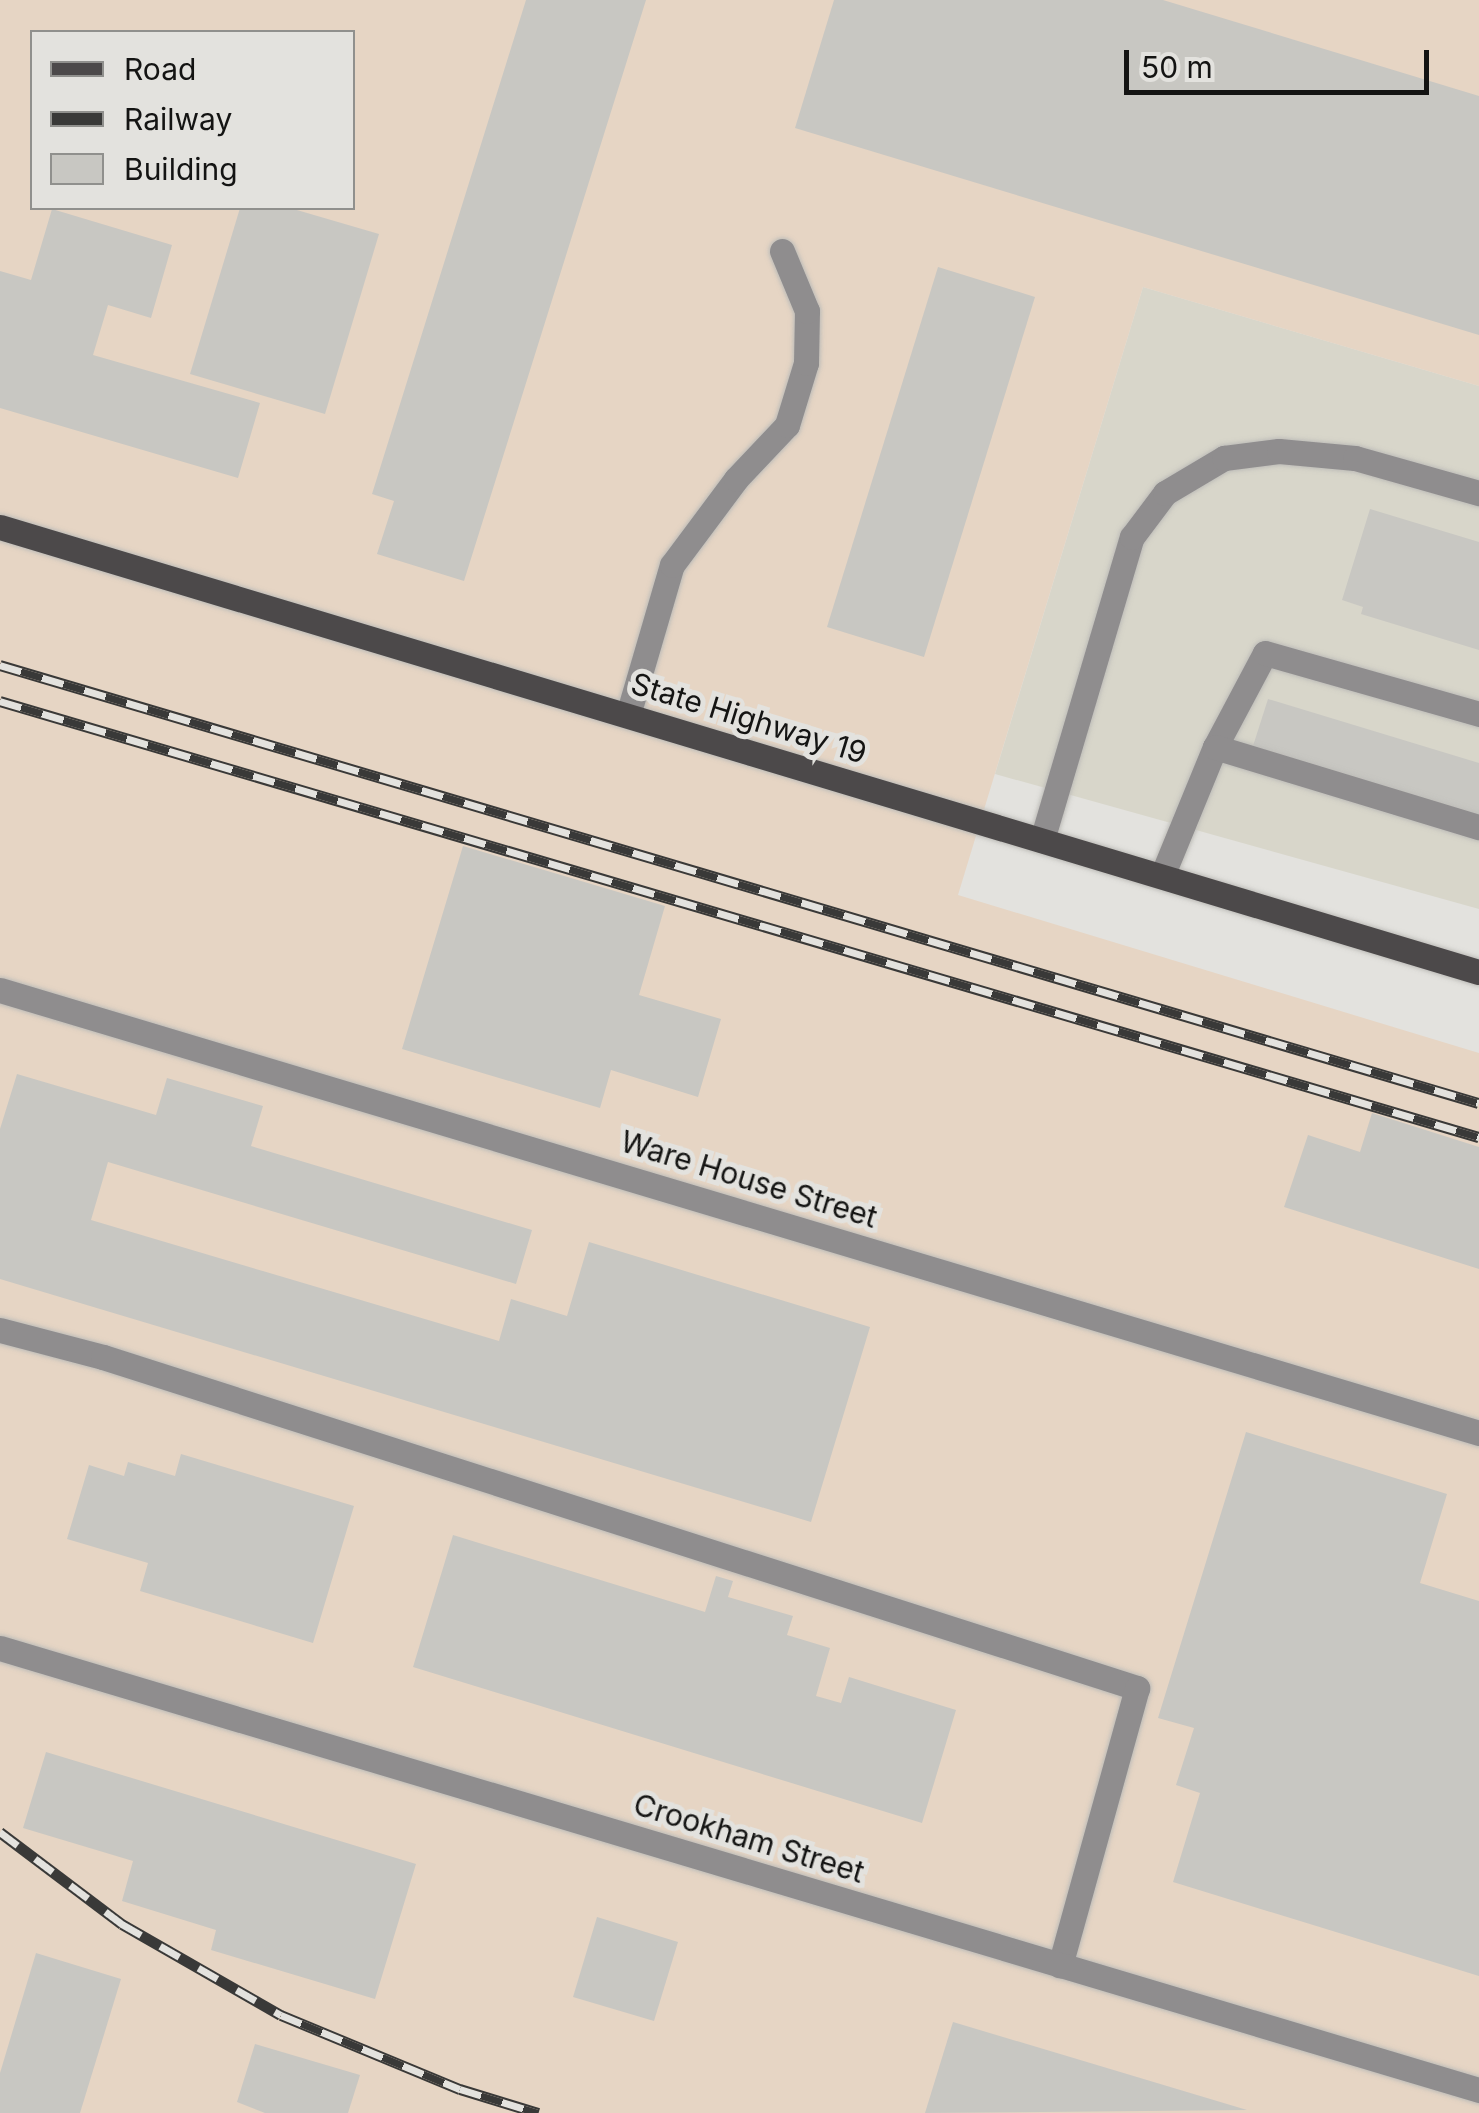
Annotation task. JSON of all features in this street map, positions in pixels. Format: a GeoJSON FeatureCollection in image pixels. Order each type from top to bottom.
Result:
{"type":"FeatureCollection","features":[{"type":"Feature","properties":{"kind":"main road","name":"State Highway 19"},"geometry":{"type":"LineString","coordinates":[[0,526],[1479,972]]}},
{"type":"Feature","properties":{"kind":"street"},"geometry":{"type":"LineString","coordinates":[[628,715],[672,565],[736,480],[787,425],[806,364],[807,311],[782,251]]}},
{"type":"Feature","properties":{"kind":"street"},"geometry":{"type":"LineString","coordinates":[[1042,840],[1132,537],[1165,493],[1224,458],[1279,451],[1354,458],[1479,494]]}},
{"type":"Feature","properties":{"kind":"street"},"geometry":{"type":"LineString","coordinates":[[1162,876],[1215,747],[1265,654],[1479,714]]}},
{"type":"Feature","properties":{"kind":"street"},"geometry":{"type":"LineString","coordinates":[[1215,747],[1479,827]]}},
{"type":"Feature","properties":{"kind":"street","name":"Ware House Street"},"geometry":{"type":"LineString","coordinates":[[0,990],[1479,1433]]}},
{"type":"Feature","properties":{"kind":"street"},"geometry":{"type":"LineString","coordinates":[[0,1330],[103,1356],[1137,1688],[1060,1965]]}},
{"type":"Feature","properties":{"kind":"street","name":"Crookham Street"},"geometry":{"type":"LineString","coordinates":[[0,1648],[1479,2090]]}},
{"type":"Feature","properties":{"kind":"shaded area"},"geometry":{"type":"Polygon","coordinates":[[[0,0],[1479,0],[1479,386],[1143,287],[958,895],[1479,1053],[1479,2113],[0,2113],[0,0]]]}},
{"type":"Feature","properties":{"kind":"shaded area"},"geometry":{"type":"Polygon","coordinates":[[[1143,287],[1479,386],[1479,909],[995,774],[1143,287]]]}},
{"type":"Feature","properties":{"kind":"building"},"geometry":{"type":"Polygon","coordinates":[[[526,0],[646,0],[464,581],[377,554],[394,501],[372,494],[526,0]]]}},
{"type":"Feature","properties":{"kind":"building"},"geometry":{"type":"Polygon","coordinates":[[[834,0],[1163,0],[1479,96],[1479,335],[795,128],[834,0]]]}},
{"type":"Feature","properties":{"kind":"building"},"geometry":{"type":"Polygon","coordinates":[[[52,210],[172,245],[151,318],[108,305],[93,355],[260,403],[238,478],[0,408],[0,271],[31,280],[52,210]]]}},
{"type":"Feature","properties":{"kind":"building"},"geometry":{"type":"Polygon","coordinates":[[[239,210],[297,210],[379,234],[325,414],[190,374],[239,210]]]}},
{"type":"Feature","properties":{"kind":"building"},"geometry":{"type":"Polygon","coordinates":[[[938,267],[1035,297],[924,657],[827,627],[938,267]]]}},
{"type":"Feature","properties":{"kind":"building"},"geometry":{"type":"Polygon","coordinates":[[[1370,509],[1479,542],[1479,650],[1361,614],[1363,607],[1342,600],[1370,509]]]}},
{"type":"Feature","properties":{"kind":"building"},"geometry":{"type":"Polygon","coordinates":[[[1268,699],[1479,763],[1479,815],[1253,746],[1268,699]]]}},
{"type":"Feature","properties":{"kind":"building"},"geometry":{"type":"Polygon","coordinates":[[[463,846],[665,906],[639,995],[721,1019],[698,1097],[611,1070],[600,1108],[402,1049],[463,846]]]}},
{"type":"Feature","properties":{"kind":"building"},"geometry":{"type":"Polygon","coordinates":[[[17,1074],[156,1115],[167,1078],[263,1106],[251,1146],[532,1230],[516,1284],[108,1162],[91,1220],[219,1258],[499,1341],[511,1299],[567,1316],[589,1242],[870,1327],[811,1522],[0,1279],[0,1129],[17,1074]]]}},
{"type":"Feature","properties":{"kind":"building"},"geometry":{"type":"Polygon","coordinates":[[[1372,1113],[1479,1147],[1479,1269],[1284,1207],[1308,1135],[1360,1152],[1372,1113]]]}},
{"type":"Feature","properties":{"kind":"building"},"geometry":{"type":"Polygon","coordinates":[[[1246,1432],[1447,1494],[1420,1583],[1479,1601],[1479,1976],[1173,1882],[1200,1793],[1176,1785],[1194,1728],[1158,1718],[1246,1432]]]}},
{"type":"Feature","properties":{"kind":"building"},"geometry":{"type":"Polygon","coordinates":[[[181,1454],[354,1506],[313,1643],[140,1591],[148,1563],[67,1539],[89,1465],[124,1476],[128,1462],[175,1476],[181,1454]]]}},
{"type":"Feature","properties":{"kind":"building"},"geometry":{"type":"Polygon","coordinates":[[[453,1535],[705,1612],[716,1576],[733,1581],[728,1597],[793,1616],[787,1635],[830,1648],[816,1696],[841,1703],[849,1677],[956,1710],[922,1823],[413,1667],[453,1535]]]}},
{"type":"Feature","properties":{"kind":"building"},"geometry":{"type":"Polygon","coordinates":[[[46,1752],[416,1864],[375,1999],[211,1950],[216,1930],[122,1901],[133,1861],[23,1828],[46,1752]]]}},
{"type":"Feature","properties":{"kind":"building"},"geometry":{"type":"Polygon","coordinates":[[[597,1917],[678,1942],[654,2021],[573,1997],[597,1917]]]}},
{"type":"Feature","properties":{"kind":"building"},"geometry":{"type":"Polygon","coordinates":[[[36,1953],[121,1979],[80,2113],[0,2113],[0,2073],[36,1953]]]}},
{"type":"Feature","properties":{"kind":"building"},"geometry":{"type":"Polygon","coordinates":[[[953,2022],[1247,2110],[925,2113],[953,2022]]]}},
{"type":"Feature","properties":{"kind":"building"},"geometry":{"type":"Polygon","coordinates":[[[255,2044],[360,2075],[348,2113],[265,2113],[237,2102],[255,2044]]]}},
{"type":"Feature","properties":{"kind":"railway"},"geometry":{"type":"LineString","coordinates":[[0,665],[1479,1103]]}},
{"type":"Feature","properties":{"kind":"railway"},"geometry":{"type":"LineString","coordinates":[[0,701],[1479,1137]]}},
{"type":"Feature","properties":{"kind":"railway"},"geometry":{"type":"LineString","coordinates":[[0,1832],[122,1924],[281,2015],[460,2089],[538,2113]]}}]}
